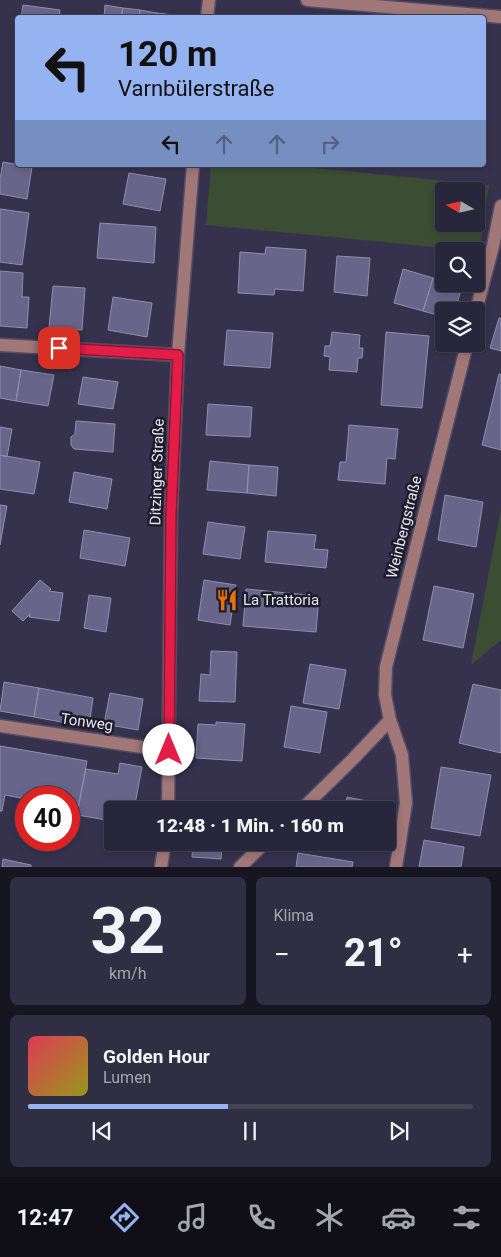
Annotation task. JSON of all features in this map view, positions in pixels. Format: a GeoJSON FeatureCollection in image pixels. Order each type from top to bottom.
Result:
{"type":"FeatureCollection","features":[{"type":"Feature","properties":{"kind":"street"},"geometry":{"type":"LineString","coordinates":[[207,15],[209,0]]}},
{"type":"Feature","properties":{"kind":"street"},"geometry":{"type":"LineString","coordinates":[[307,0],[478,15]]}},
{"type":"Feature","properties":{"kind":"street"},"geometry":{"type":"LineString","coordinates":[[486,16],[501,17]]}},
{"type":"Feature","properties":{"kind":"street","name":"Ditzinger Straße"},"geometry":{"type":"LineString","coordinates":[[168,801],[171,514],[178,355],[193,167]]}},
{"type":"Feature","properties":{"kind":"street"},"geometry":{"type":"LineString","coordinates":[[478,302],[501,206]]}},
{"type":"Feature","properties":{"kind":"street"},"geometry":{"type":"LineString","coordinates":[[0,345],[178,355]]}},
{"type":"Feature","properties":{"kind":"street","name":"Weinbergstraße"},"geometry":{"type":"LineString","coordinates":[[396,867],[406,803],[402,755],[390,720],[385,695],[386,666],[466,352]]}},
{"type":"Feature","properties":{"kind":"street"},"geometry":{"type":"LineString","coordinates":[[310,801],[390,720]]}},
{"type":"Feature","properties":{"kind":"street","name":"Tonweg"},"geometry":{"type":"LineString","coordinates":[[0,726],[169,750]]}},
{"type":"Feature","properties":{"kind":"street"},"geometry":{"type":"LineString","coordinates":[[161,867],[164,851]]}},
{"type":"Feature","properties":{"kind":"street"},"geometry":{"type":"LineString","coordinates":[[240,867],[257,851]]}},
{"type":"Feature","properties":{"kind":"green space"},"geometry":{"type":"Polygon","coordinates":[[[211,167],[304,167],[458,182],[435,182],[435,232],[482,232],[481,242],[435,242],[435,247],[206,225],[211,167]]]}},
{"type":"Feature","properties":{"kind":"green space"},"geometry":{"type":"Polygon","coordinates":[[[485,185],[489,185],[485,212],[485,185]]]}},
{"type":"Feature","properties":{"kind":"green space"},"geometry":{"type":"Polygon","coordinates":[[[501,509],[501,640],[471,665],[501,509]]]}},
{"type":"Feature","properties":{"kind":"building"},"geometry":{"type":"Polygon","coordinates":[[[23,5],[60,10],[59,15],[21,15],[23,5]]]}},
{"type":"Feature","properties":{"kind":"building"},"geometry":{"type":"Polygon","coordinates":[[[105,5],[123,8],[122,15],[104,15],[105,5]]]}},
{"type":"Feature","properties":{"kind":"building"},"geometry":{"type":"Polygon","coordinates":[[[123,8],[140,10],[139,15],[122,15],[123,8]]]}},
{"type":"Feature","properties":{"kind":"building"},"geometry":{"type":"Polygon","coordinates":[[[140,10],[157,13],[157,15],[139,15],[140,10]]]}},
{"type":"Feature","properties":{"kind":"building"},"geometry":{"type":"Polygon","coordinates":[[[157,13],[174,15],[157,15],[157,13]]]}},
{"type":"Feature","properties":{"kind":"building"},"geometry":{"type":"Polygon","coordinates":[[[3,162],[15,164],[15,167],[32,167],[27,199],[0,194],[3,162]]]}},
{"type":"Feature","properties":{"kind":"building"},"geometry":{"type":"Polygon","coordinates":[[[129,173],[166,179],[160,211],[123,204],[129,173]]]}},
{"type":"Feature","properties":{"kind":"building"},"geometry":{"type":"Polygon","coordinates":[[[0,209],[29,213],[22,265],[0,262],[0,209]]]}},
{"type":"Feature","properties":{"kind":"building"},"geometry":{"type":"Polygon","coordinates":[[[100,223],[156,227],[154,263],[97,258],[100,223]]]}},
{"type":"Feature","properties":{"kind":"building"},"geometry":{"type":"Polygon","coordinates":[[[266,247],[306,250],[303,291],[275,289],[274,295],[238,293],[240,252],[265,254],[266,247]]]}},
{"type":"Feature","properties":{"kind":"building"},"geometry":{"type":"Polygon","coordinates":[[[337,256],[370,258],[367,296],[334,292],[337,256]]]}},
{"type":"Feature","properties":{"kind":"building"},"geometry":{"type":"Polygon","coordinates":[[[403,269],[433,278],[423,311],[394,303],[403,269]]]}},
{"type":"Feature","properties":{"kind":"building"},"geometry":{"type":"Polygon","coordinates":[[[0,271],[23,273],[22,297],[29,297],[27,328],[0,326],[0,271]]]}},
{"type":"Feature","properties":{"kind":"building"},"geometry":{"type":"Polygon","coordinates":[[[433,278],[435,279],[435,292],[460,292],[458,302],[435,302],[435,314],[423,311],[433,278]]]}},
{"type":"Feature","properties":{"kind":"building"},"geometry":{"type":"Polygon","coordinates":[[[53,286],[85,288],[82,330],[49,328],[53,286]]]}},
{"type":"Feature","properties":{"kind":"building"},"geometry":{"type":"Polygon","coordinates":[[[113,297],[152,303],[147,337],[108,330],[113,297]]]}},
{"type":"Feature","properties":{"kind":"building"},"geometry":{"type":"Polygon","coordinates":[[[499,318],[501,318],[501,351],[490,348],[499,318]]]}},
{"type":"Feature","properties":{"kind":"building"},"geometry":{"type":"Polygon","coordinates":[[[227,330],[273,333],[270,368],[224,365],[227,330]]]}},
{"type":"Feature","properties":{"kind":"building"},"geometry":{"type":"Polygon","coordinates":[[[332,332],[360,335],[359,348],[363,348],[362,358],[358,358],[357,372],[329,370],[330,357],[324,356],[325,346],[330,346],[332,332]]]}},
{"type":"Feature","properties":{"kind":"building"},"geometry":{"type":"Polygon","coordinates":[[[386,332],[429,336],[422,408],[381,405],[386,332]]]}},
{"type":"Feature","properties":{"kind":"building"},"geometry":{"type":"Polygon","coordinates":[[[0,366],[21,370],[16,401],[0,398],[0,366]]]}},
{"type":"Feature","properties":{"kind":"building"},"geometry":{"type":"Polygon","coordinates":[[[21,370],[54,375],[48,406],[16,401],[21,370]]]}},
{"type":"Feature","properties":{"kind":"building"},"geometry":{"type":"Polygon","coordinates":[[[499,374],[501,374],[501,450],[482,445],[499,374]]]}},
{"type":"Feature","properties":{"kind":"building"},"geometry":{"type":"Polygon","coordinates":[[[83,377],[118,382],[113,409],[78,404],[83,377]]]}},
{"type":"Feature","properties":{"kind":"building"},"geometry":{"type":"Polygon","coordinates":[[[208,404],[252,407],[250,437],[206,435],[208,404]]]}},
{"type":"Feature","properties":{"kind":"building"},"geometry":{"type":"Polygon","coordinates":[[[76,421],[115,424],[113,452],[74,449],[71,445],[71,437],[75,434],[76,421]]]}},
{"type":"Feature","properties":{"kind":"building"},"geometry":{"type":"Polygon","coordinates":[[[349,425],[398,429],[395,459],[387,458],[385,484],[338,480],[340,462],[346,462],[349,425]]]}},
{"type":"Feature","properties":{"kind":"building"},"geometry":{"type":"Polygon","coordinates":[[[0,427],[12,429],[7,457],[0,455],[0,427]]]}},
{"type":"Feature","properties":{"kind":"building"},"geometry":{"type":"Polygon","coordinates":[[[0,455],[40,462],[34,494],[0,489],[0,455]]]}},
{"type":"Feature","properties":{"kind":"building"},"geometry":{"type":"Polygon","coordinates":[[[210,461],[249,465],[247,493],[207,490],[210,461]]]}},
{"type":"Feature","properties":{"kind":"building"},"geometry":{"type":"Polygon","coordinates":[[[249,465],[278,467],[276,496],[247,493],[249,465]]]}},
{"type":"Feature","properties":{"kind":"building"},"geometry":{"type":"Polygon","coordinates":[[[74,472],[112,479],[107,509],[69,502],[74,472]]]}},
{"type":"Feature","properties":{"kind":"building"},"geometry":{"type":"Polygon","coordinates":[[[445,495],[483,502],[476,547],[438,540],[445,495]]]}},
{"type":"Feature","properties":{"kind":"building"},"geometry":{"type":"Polygon","coordinates":[[[0,505],[7,506],[0,545],[0,505]]]}},
{"type":"Feature","properties":{"kind":"building"},"geometry":{"type":"Polygon","coordinates":[[[208,522],[245,527],[240,559],[203,554],[208,522]]]}},
{"type":"Feature","properties":{"kind":"building"},"geometry":{"type":"Polygon","coordinates":[[[84,530],[130,538],[125,566],[80,558],[84,530]]]}},
{"type":"Feature","properties":{"kind":"building"},"geometry":{"type":"Polygon","coordinates":[[[268,531],[316,535],[314,549],[328,550],[326,568],[265,562],[268,531]]]}},
{"type":"Feature","properties":{"kind":"building"},"geometry":{"type":"Polygon","coordinates":[[[40,580],[51,589],[49,591],[63,593],[59,621],[29,617],[30,614],[23,621],[12,611],[40,580]]]}},
{"type":"Feature","properties":{"kind":"building"},"geometry":{"type":"Polygon","coordinates":[[[204,580],[236,585],[230,625],[198,620],[204,580]]]}},
{"type":"Feature","properties":{"kind":"building"},"geometry":{"type":"Polygon","coordinates":[[[434,586],[474,594],[463,648],[423,640],[434,586]]]}},
{"type":"Feature","properties":{"kind":"building"},"geometry":{"type":"Polygon","coordinates":[[[246,589],[319,596],[316,632],[243,626],[246,589]]]}},
{"type":"Feature","properties":{"kind":"building"},"geometry":{"type":"Polygon","coordinates":[[[89,595],[111,598],[106,632],[84,628],[89,595]]]}},
{"type":"Feature","properties":{"kind":"building"},"geometry":{"type":"Polygon","coordinates":[[[211,651],[237,652],[235,702],[199,701],[201,674],[210,675],[211,651]]]}},
{"type":"Feature","properties":{"kind":"building"},"geometry":{"type":"Polygon","coordinates":[[[310,664],[346,670],[339,709],[303,703],[310,664]]]}},
{"type":"Feature","properties":{"kind":"building"},"geometry":{"type":"Polygon","coordinates":[[[4,682],[39,688],[34,717],[0,711],[4,682]]]}},
{"type":"Feature","properties":{"kind":"building"},"geometry":{"type":"Polygon","coordinates":[[[473,684],[501,690],[501,753],[459,743],[473,684]]]}},
{"type":"Feature","properties":{"kind":"building"},"geometry":{"type":"Polygon","coordinates":[[[39,688],[93,698],[89,727],[34,717],[39,688]]]}},
{"type":"Feature","properties":{"kind":"building"},"geometry":{"type":"Polygon","coordinates":[[[110,693],[143,699],[138,730],[104,724],[110,693]]]}},
{"type":"Feature","properties":{"kind":"building"},"geometry":{"type":"Polygon","coordinates":[[[291,706],[327,712],[320,753],[284,747],[291,706]]]}},
{"type":"Feature","properties":{"kind":"building"},"geometry":{"type":"Polygon","coordinates":[[[216,722],[245,724],[242,761],[196,758],[198,724],[216,725],[216,722]]]}},
{"type":"Feature","properties":{"kind":"building"},"geometry":{"type":"Polygon","coordinates":[[[0,746],[87,761],[80,798],[80,786],[15,786],[15,797],[5,795],[2,811],[0,811],[0,746]]]}},
{"type":"Feature","properties":{"kind":"building"},"geometry":{"type":"Polygon","coordinates":[[[120,763],[142,767],[136,801],[104,801],[104,820],[80,816],[80,800],[86,769],[118,774],[120,763]]]}},
{"type":"Feature","properties":{"kind":"building"},"geometry":{"type":"Polygon","coordinates":[[[441,767],[491,775],[480,836],[431,828],[441,767]]]}},
{"type":"Feature","properties":{"kind":"building"},"geometry":{"type":"Polygon","coordinates":[[[347,797],[367,801],[346,801],[347,797]]]}},
{"type":"Feature","properties":{"kind":"building"},"geometry":{"type":"Polygon","coordinates":[[[424,840],[464,847],[461,867],[419,867],[424,840]]]}},
{"type":"Feature","properties":{"kind":"building"},"geometry":{"type":"Polygon","coordinates":[[[192,851],[222,851],[221,859],[192,857],[192,851]]]}},
{"type":"Feature","properties":{"kind":"building"},"geometry":{"type":"Polygon","coordinates":[[[298,853],[353,862],[352,867],[296,867],[298,853]]]}},
{"type":"Feature","properties":{"kind":"building"},"geometry":{"type":"Polygon","coordinates":[[[3,859],[31,865],[31,867],[2,867],[3,859]]]}},
{"type":"Feature","properties":{"kind":"place","name":"La Trattoria"},"geometry":{"type":"Point","coordinates":[227,600]}},
{"type":"Feature","properties":{"kind":"route"},"geometry":{"type":"LineString","coordinates":[[59,348],[178,355],[171,514],[169,750]]}}]}
